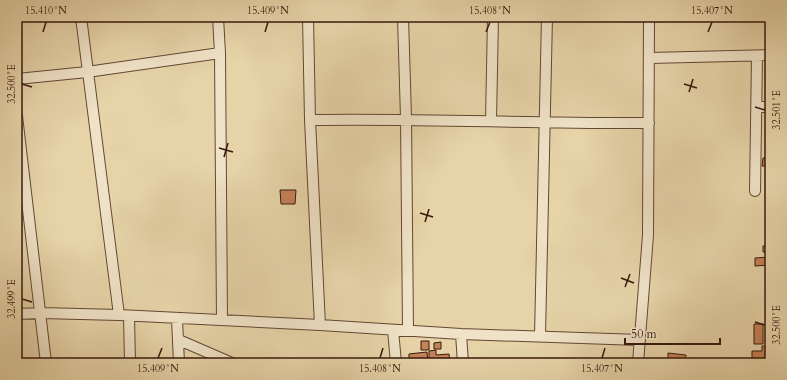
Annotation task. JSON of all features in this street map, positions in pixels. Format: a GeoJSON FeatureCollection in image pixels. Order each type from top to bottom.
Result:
{"type":"FeatureCollection","features":[{"type":"Feature","properties":{"kind":"street"},"geometry":{"type":"LineString","coordinates":[[81,17],[87,72],[130,363]]}},
{"type":"Feature","properties":{"kind":"street"},"geometry":{"type":"LineString","coordinates":[[218,17],[220,53],[222,320]]}},
{"type":"Feature","properties":{"kind":"street"},"geometry":{"type":"LineString","coordinates":[[308,17],[310,120],[320,325]]}},
{"type":"Feature","properties":{"kind":"street"},"geometry":{"type":"LineString","coordinates":[[403,17],[406,118],[408,330]]}},
{"type":"Feature","properties":{"kind":"street"},"geometry":{"type":"LineString","coordinates":[[491,121],[493,17]]}},
{"type":"Feature","properties":{"kind":"street"},"geometry":{"type":"LineString","coordinates":[[540,336],[547,17]]}},
{"type":"Feature","properties":{"kind":"street"},"geometry":{"type":"LineString","coordinates":[[638,363],[648,236],[649,17]]}},
{"type":"Feature","properties":{"kind":"street"},"geometry":{"type":"LineString","coordinates":[[17,79],[87,72],[220,53]]}},
{"type":"Feature","properties":{"kind":"street"},"geometry":{"type":"LineString","coordinates":[[649,58],[770,55]]}},
{"type":"Feature","properties":{"kind":"street"},"geometry":{"type":"LineString","coordinates":[[755,191],[758,56]]}},
{"type":"Feature","properties":{"kind":"street"},"geometry":{"type":"LineString","coordinates":[[758,107],[770,107]]}},
{"type":"Feature","properties":{"kind":"street"},"geometry":{"type":"LineString","coordinates":[[17,116],[46,363]]}},
{"type":"Feature","properties":{"kind":"street"},"geometry":{"type":"LineString","coordinates":[[310,120],[406,118],[545,124],[649,123]]}},
{"type":"Feature","properties":{"kind":"street"},"geometry":{"type":"LineString","coordinates":[[17,314],[41,313],[222,320],[461,334],[640,340]]}},
{"type":"Feature","properties":{"kind":"street"},"geometry":{"type":"LineString","coordinates":[[177,319],[179,363]]}},
{"type":"Feature","properties":{"kind":"street"},"geometry":{"type":"LineString","coordinates":[[393,330],[396,363]]}},
{"type":"Feature","properties":{"kind":"street"},"geometry":{"type":"LineString","coordinates":[[461,334],[462,363]]}},
{"type":"Feature","properties":{"kind":"street"},"geometry":{"type":"LineString","coordinates":[[179,340],[232,363]]}},
{"type":"Feature","properties":{"kind":"building"},"geometry":{"type":"Polygon","coordinates":[[[769,157],[769,166],[762,166],[763,158],[769,157]]]}},
{"type":"Feature","properties":{"kind":"building"},"geometry":{"type":"Polygon","coordinates":[[[280,190],[296,190],[295,204],[281,204],[280,190]]]}},
{"type":"Feature","properties":{"kind":"building"},"geometry":{"type":"Polygon","coordinates":[[[763,246],[770,246],[770,252],[763,252],[763,246]]]}},
{"type":"Feature","properties":{"kind":"building"},"geometry":{"type":"Polygon","coordinates":[[[770,257],[770,265],[755,266],[755,258],[770,257]]]}},
{"type":"Feature","properties":{"kind":"building"},"geometry":{"type":"Polygon","coordinates":[[[754,324],[763,324],[763,344],[754,344],[754,324]]]}},
{"type":"Feature","properties":{"kind":"building"},"geometry":{"type":"Polygon","coordinates":[[[421,341],[429,341],[429,350],[421,350],[421,341]]]}},
{"type":"Feature","properties":{"kind":"building"},"geometry":{"type":"Polygon","coordinates":[[[441,342],[441,349],[434,349],[434,343],[441,342]]]}},
{"type":"Feature","properties":{"kind":"building"},"geometry":{"type":"Polygon","coordinates":[[[762,346],[770,346],[770,363],[752,363],[752,351],[762,351],[762,346]]]}},
{"type":"Feature","properties":{"kind":"building"},"geometry":{"type":"Polygon","coordinates":[[[436,350],[436,355],[449,354],[450,363],[429,363],[429,351],[436,350]]]}},
{"type":"Feature","properties":{"kind":"building"},"geometry":{"type":"Polygon","coordinates":[[[427,352],[428,363],[409,363],[409,354],[427,352]]]}},
{"type":"Feature","properties":{"kind":"building"},"geometry":{"type":"Polygon","coordinates":[[[668,353],[686,355],[685,363],[668,363],[668,353]]]}}]}
